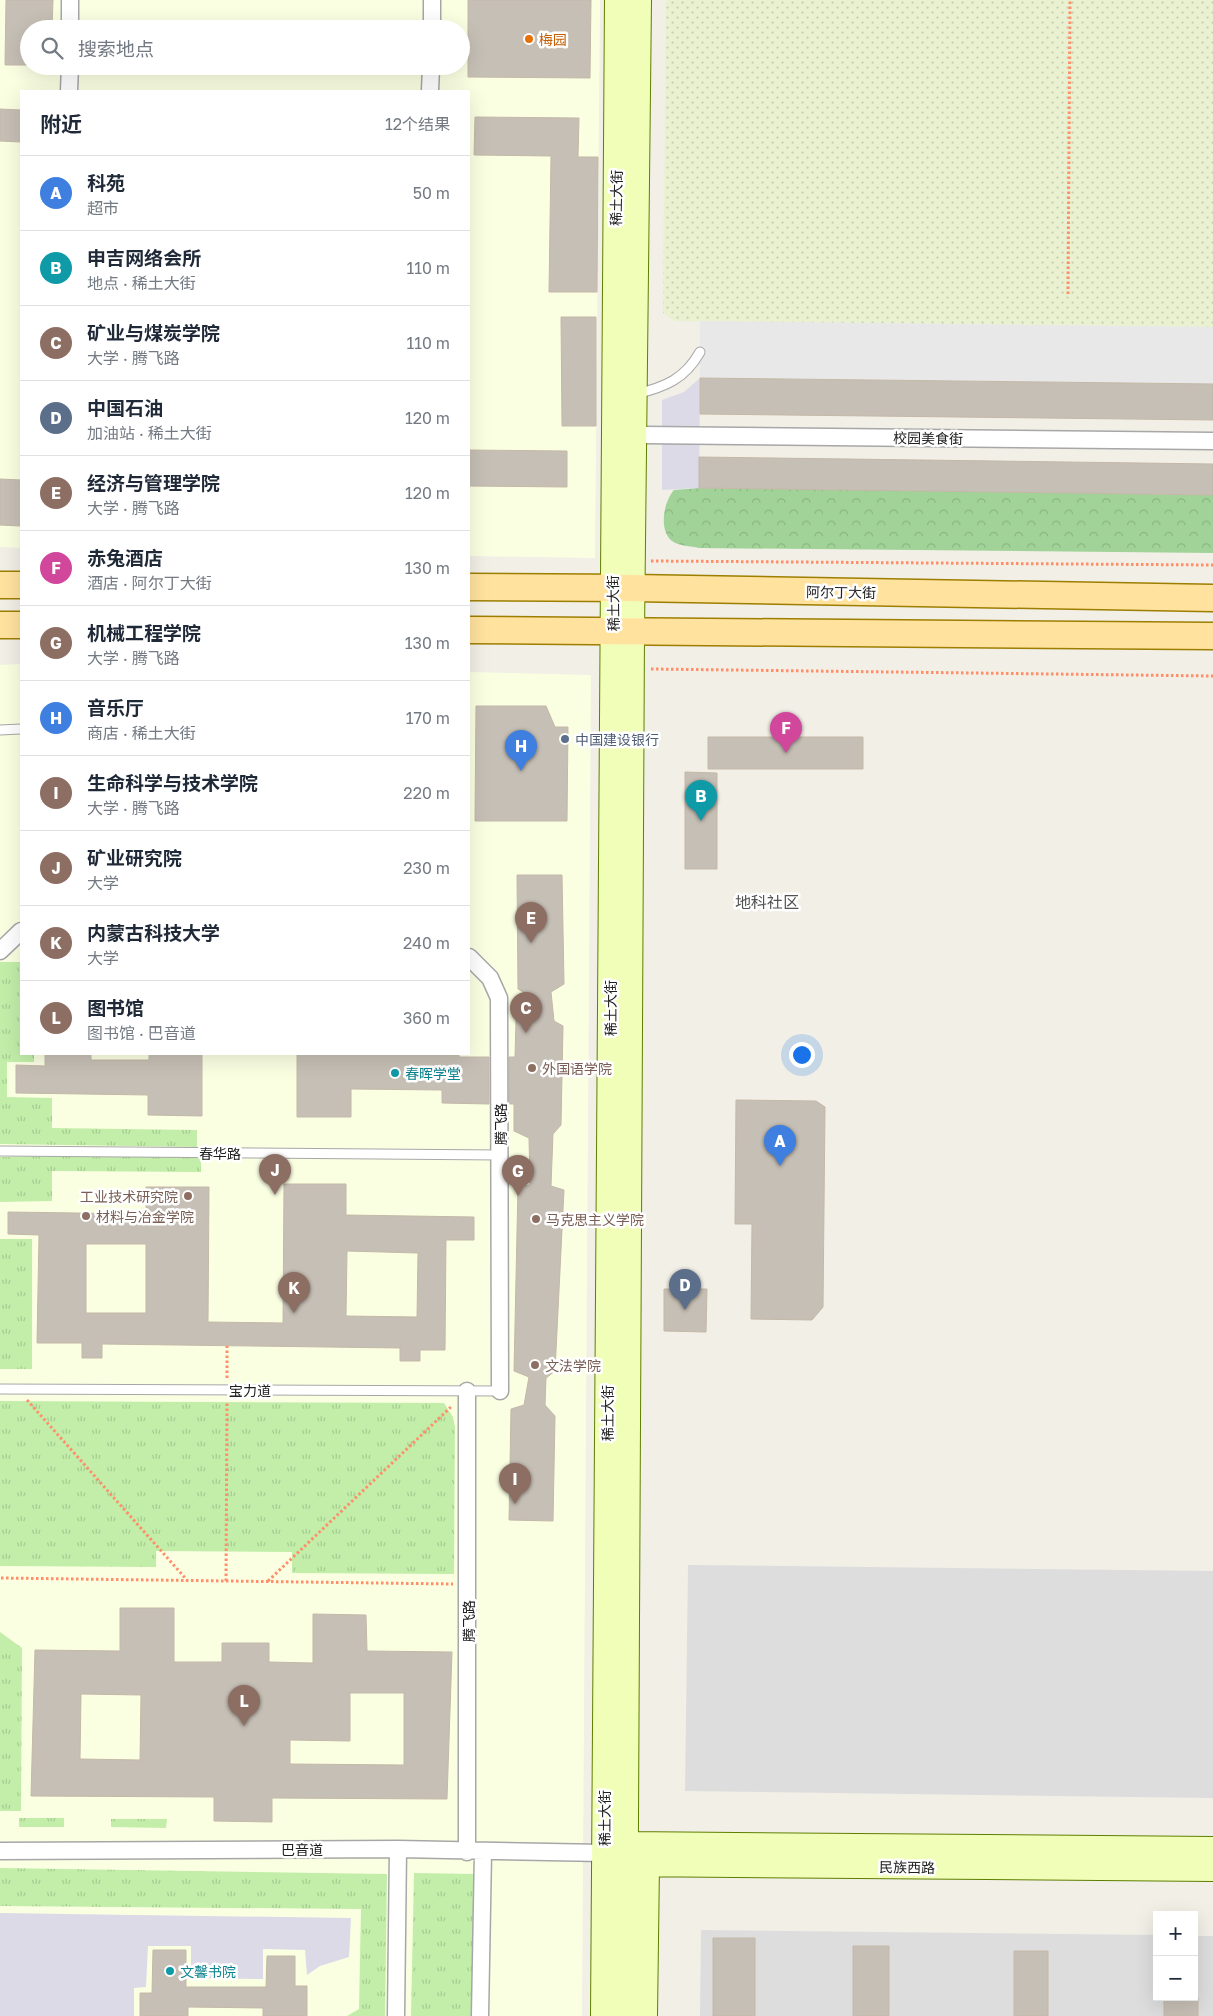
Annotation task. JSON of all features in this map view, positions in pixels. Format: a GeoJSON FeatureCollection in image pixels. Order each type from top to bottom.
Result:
{"type":"FeatureCollection","features":[{"type":"Feature","properties":{"kind":"main road","name":"稀土大街"},"geometry":{"type":"LineString","coordinates":[[603,2016],[623,632],[617,0]]}},
{"type":"Feature","properties":{"kind":"main road","name":"稀土大街"},"geometry":{"type":"LineString","coordinates":[[622,588],[633,561],[639,0]]}},
{"type":"Feature","properties":{"kind":"main road"},"geometry":{"type":"LineString","coordinates":[[0,585],[20,585]]}},
{"type":"Feature","properties":{"kind":"main road","name":"阿尔丁大街"},"geometry":{"type":"LineString","coordinates":[[470,587],[1213,598]]}},
{"type":"Feature","properties":{"kind":"main road"},"geometry":{"type":"LineString","coordinates":[[0,625],[20,625]]}},
{"type":"Feature","properties":{"kind":"main road"},"geometry":{"type":"LineString","coordinates":[[470,630],[1213,636]]}},
{"type":"Feature","properties":{"kind":"main road","name":"稀土大街"},"geometry":{"type":"LineString","coordinates":[[623,632],[632,668],[633,1857],[625,2016]]}},
{"type":"Feature","properties":{"kind":"main road","name":"民族西路"},"geometry":{"type":"LineString","coordinates":[[633,1857],[1213,1849]]}},
{"type":"Feature","properties":{"kind":"main road","name":"民族西路"},"geometry":{"type":"LineString","coordinates":[[604,1853],[633,1857],[1213,1869]]}},
{"type":"Feature","properties":{"kind":"main road"},"geometry":{"type":"LineString","coordinates":[[633,1857],[646,2016]]}},
{"type":"Feature","properties":{"kind":"street"},"geometry":{"type":"LineString","coordinates":[[70,0],[70,20]]}},
{"type":"Feature","properties":{"kind":"street"},"geometry":{"type":"LineString","coordinates":[[432,0],[432,20]]}},
{"type":"Feature","properties":{"kind":"street"},"geometry":{"type":"LineString","coordinates":[[69,90],[70,75]]}},
{"type":"Feature","properties":{"kind":"street"},"geometry":{"type":"LineString","coordinates":[[430,90],[431,75]]}},
{"type":"Feature","properties":{"kind":"street","name":"校园美食街"},"geometry":{"type":"LineString","coordinates":[[643,435],[1213,441]]}},
{"type":"Feature","properties":{"kind":"street"},"geometry":{"type":"LineString","coordinates":[[0,951],[20,933]]}},
{"type":"Feature","properties":{"kind":"street","name":"腾飞路"},"geometry":{"type":"LineString","coordinates":[[470,958],[490,978],[499,998],[500,1391]]}},
{"type":"Feature","properties":{"kind":"street","name":"腾飞路"},"geometry":{"type":"LineString","coordinates":[[467,1391],[468,1584],[480,2016]]}},
{"type":"Feature","properties":{"kind":"street"},"geometry":{"type":"LineString","coordinates":[[396,2016],[398,1849]]}},
{"type":"Feature","properties":{"kind":"street","name":"巴音道"},"geometry":{"type":"LineString","coordinates":[[0,1851],[398,1849],[475,1852],[604,1853]]}},
{"type":"Feature","properties":{"kind":"lane"},"geometry":{"type":"LineString","coordinates":[[635,394],[661,386],[678,378],[692,366],[700,352]]}},
{"type":"Feature","properties":{"kind":"lane"},"geometry":{"type":"LineString","coordinates":[[0,730],[20,729]]}},
{"type":"Feature","properties":{"kind":"lane","name":"春华路"},"geometry":{"type":"LineString","coordinates":[[0,1151],[500,1155]]}},
{"type":"Feature","properties":{"kind":"lane","name":"宝力道"},"geometry":{"type":"LineString","coordinates":[[0,1389],[500,1391]]}},
{"type":"Feature","properties":{"kind":"path"},"geometry":{"type":"LineString","coordinates":[[1068,294],[1070,0]]}},
{"type":"Feature","properties":{"kind":"path"},"geometry":{"type":"LineString","coordinates":[[633,561],[1213,565]]}},
{"type":"Feature","properties":{"kind":"path"},"geometry":{"type":"LineString","coordinates":[[632,668],[1213,676]]}},
{"type":"Feature","properties":{"kind":"path"},"geometry":{"type":"LineString","coordinates":[[226,1581],[227,1346]]}},
{"type":"Feature","properties":{"kind":"path"},"geometry":{"type":"LineString","coordinates":[[17,1389],[187,1580]]}},
{"type":"Feature","properties":{"kind":"path"},"geometry":{"type":"LineString","coordinates":[[268,1581],[467,1391]]}},
{"type":"Feature","properties":{"kind":"path"},"geometry":{"type":"LineString","coordinates":[[1,1578],[468,1584]]}},
{"type":"Feature","properties":{"kind":"shaded area"},"geometry":{"type":"Polygon","coordinates":[[[0,0],[600,0],[595,558],[470,556],[470,90],[20,90],[20,548],[0,547],[0,0]]]}},
{"type":"Feature","properties":{"kind":"shaded area"},"geometry":{"type":"Polygon","coordinates":[[[666,0],[1213,0],[1213,327],[675,321],[663,313],[666,0]]]}},
{"type":"Feature","properties":{"kind":"shaded area"},"geometry":{"type":"Polygon","coordinates":[[[700,321],[1213,327],[1213,384],[700,378],[700,321]]]}},
{"type":"Feature","properties":{"kind":"shaded area"},"geometry":{"type":"Polygon","coordinates":[[[700,378],[699,488],[662,490],[662,400],[684,392],[700,378]]]}},
{"type":"Feature","properties":{"kind":"shaded area"},"geometry":{"type":"Polygon","coordinates":[[[20,664],[20,1055],[470,1055],[470,672],[591,675],[582,2016],[0,2016],[0,665],[20,664]]]}},
{"type":"Feature","properties":{"kind":"shaded area"},"geometry":{"type":"Polygon","coordinates":[[[688,1565],[1213,1571],[1213,1798],[685,1791],[688,1565]]]}},
{"type":"Feature","properties":{"kind":"shaded area"},"geometry":{"type":"Polygon","coordinates":[[[0,1913],[351,1918],[349,1957],[320,1966],[307,1975],[305,1950],[263,1949],[263,1979],[191,1978],[191,1946],[148,1946],[146,1987],[134,1988],[134,2016],[0,2016],[0,1913]]]}},
{"type":"Feature","properties":{"kind":"shaded area"},"geometry":{"type":"Polygon","coordinates":[[[701,1930],[1153,1935],[1153,2001],[1198,2001],[1198,1936],[1213,1936],[1213,2016],[700,2016],[701,1930]]]}},
{"type":"Feature","properties":{"kind":"green space"},"geometry":{"type":"Polygon","coordinates":[[[699,488],[1213,495],[1213,553],[699,548],[675,543],[668,536],[664,523],[665,508],[670,495],[674,490],[699,488]]]}},
{"type":"Feature","properties":{"kind":"green space"},"geometry":{"type":"Polygon","coordinates":[[[0,962],[20,962],[20,1055],[34,1055],[34,1062],[7,1062],[7,1097],[52,1098],[52,1128],[197,1130],[197,1147],[0,1144],[0,962]]]}},
{"type":"Feature","properties":{"kind":"green space"},"geometry":{"type":"Polygon","coordinates":[[[51,1154],[201,1155],[201,1172],[52,1171],[52,1201],[0,1202],[0,1157],[50,1156],[51,1154]]]}},
{"type":"Feature","properties":{"kind":"green space"},"geometry":{"type":"Polygon","coordinates":[[[0,1239],[32,1239],[32,1369],[0,1369],[0,1239]]]}},
{"type":"Feature","properties":{"kind":"green space"},"geometry":{"type":"Polygon","coordinates":[[[0,1401],[444,1403],[453,1417],[455,1427],[454,1574],[292,1573],[292,1552],[156,1551],[156,1567],[0,1566],[0,1401]]]}},
{"type":"Feature","properties":{"kind":"green space"},"geometry":{"type":"Polygon","coordinates":[[[0,1632],[22,1648],[21,1811],[0,1811],[0,1632]]]}},
{"type":"Feature","properties":{"kind":"green space"},"geometry":{"type":"Polygon","coordinates":[[[19,1818],[64,1818],[64,1827],[19,1827],[19,1818]]]}},
{"type":"Feature","properties":{"kind":"green space"},"geometry":{"type":"Polygon","coordinates":[[[111,1819],[167,1819],[166,1828],[111,1827],[111,1819]]]}},
{"type":"Feature","properties":{"kind":"green space"},"geometry":{"type":"Polygon","coordinates":[[[0,1868],[387,1874],[385,2016],[347,2016],[359,2009],[361,1909],[0,1906],[0,1868]]]}},
{"type":"Feature","properties":{"kind":"green space"},"geometry":{"type":"Polygon","coordinates":[[[414,1873],[475,1874],[472,2016],[411,2016],[414,1873]]]}},
{"type":"Feature","properties":{"kind":"building"},"geometry":{"type":"Polygon","coordinates":[[[6,0],[53,0],[52,20],[20,20],[20,65],[5,65],[6,0]]]}},
{"type":"Feature","properties":{"kind":"building","name":"梅园"},"geometry":{"type":"Polygon","coordinates":[[[468,0],[591,0],[590,78],[468,77],[470,75],[470,20],[468,20],[468,0]]]}},
{"type":"Feature","properties":{"kind":"building"},"geometry":{"type":"Polygon","coordinates":[[[0,109],[20,110],[20,142],[0,141],[0,109]]]}},
{"type":"Feature","properties":{"kind":"building"},"geometry":{"type":"Polygon","coordinates":[[[475,117],[579,118],[578,157],[598,157],[597,292],[549,292],[551,156],[474,155],[475,117]]]}},
{"type":"Feature","properties":{"kind":"building"},"geometry":{"type":"Polygon","coordinates":[[[561,317],[596,317],[596,426],[562,426],[561,317]]]}},
{"type":"Feature","properties":{"kind":"building"},"geometry":{"type":"Polygon","coordinates":[[[700,378],[1213,384],[1213,420],[700,414],[700,378]]]}},
{"type":"Feature","properties":{"kind":"building"},"geometry":{"type":"Polygon","coordinates":[[[470,450],[567,451],[567,487],[470,486],[470,450]]]}},
{"type":"Feature","properties":{"kind":"building"},"geometry":{"type":"Polygon","coordinates":[[[699,457],[1213,464],[1213,495],[699,488],[699,457]]]}},
{"type":"Feature","properties":{"kind":"building"},"geometry":{"type":"Polygon","coordinates":[[[0,479],[20,480],[20,526],[0,525],[0,479]]]}},
{"type":"Feature","properties":{"kind":"building"},"geometry":{"type":"Polygon","coordinates":[[[476,706],[546,706],[555,727],[568,727],[567,821],[475,821],[476,706]]]}},
{"type":"Feature","properties":{"kind":"building"},"geometry":{"type":"Polygon","coordinates":[[[708,737],[863,737],[863,769],[708,769],[708,737]]]}},
{"type":"Feature","properties":{"kind":"building"},"geometry":{"type":"Polygon","coordinates":[[[685,772],[717,773],[717,869],[685,869],[685,772]]]}},
{"type":"Feature","properties":{"kind":"building"},"geometry":{"type":"Polygon","coordinates":[[[517,875],[562,875],[564,984],[551,992],[554,1021],[563,1026],[561,1125],[553,1134],[551,1186],[564,1190],[555,1371],[546,1378],[545,1405],[555,1416],[553,1521],[509,1520],[511,1409],[524,1405],[529,1377],[514,1371],[518,1186],[530,1185],[529,1138],[514,1131],[514,1104],[509,1104],[509,1057],[515,1057],[516,1020],[529,1020],[528,995],[518,989],[517,875]]]}},
{"type":"Feature","properties":{"kind":"building"},"geometry":{"type":"Polygon","coordinates":[[[45,1055],[91,1055],[91,1060],[149,1060],[149,1055],[202,1055],[202,1116],[148,1115],[148,1095],[16,1093],[16,1065],[45,1066],[45,1055]]]}},
{"type":"Feature","properties":{"kind":"building","name":"春晖学堂"},"geometry":{"type":"Polygon","coordinates":[[[297,1055],[459,1055],[459,1057],[489,1057],[489,1104],[442,1103],[442,1090],[351,1089],[351,1117],[297,1117],[297,1055]]]}},
{"type":"Feature","properties":{"kind":"building"},"geometry":{"type":"Polygon","coordinates":[[[736,1100],[816,1101],[825,1107],[823,1307],[812,1320],[751,1319],[752,1224],[735,1224],[736,1100]]]}},
{"type":"Feature","properties":{"kind":"building"},"geometry":{"type":"Polygon","coordinates":[[[284,1184],[346,1184],[346,1215],[474,1217],[474,1240],[446,1240],[445,1350],[420,1350],[420,1361],[400,1361],[400,1348],[102,1344],[102,1358],[82,1358],[82,1343],[37,1343],[39,1235],[8,1234],[8,1212],[146,1214],[146,1187],[209,1187],[208,1322],[283,1323],[284,1184]],[[86,1244],[86,1313],[146,1313],[146,1244],[86,1244]],[[347,1251],[346,1316],[417,1317],[418,1253],[347,1251]]]}},
{"type":"Feature","properties":{"kind":"building"},"geometry":{"type":"Polygon","coordinates":[[[664,1289],[707,1289],[706,1332],[664,1331],[664,1289]]]}},
{"type":"Feature","properties":{"kind":"building"},"geometry":{"type":"Polygon","coordinates":[[[120,1608],[174,1608],[174,1662],[222,1662],[222,1643],[269,1643],[269,1662],[313,1663],[313,1614],[366,1615],[367,1651],[452,1652],[447,1799],[272,1798],[272,1822],[214,1821],[214,1797],[31,1796],[35,1650],[120,1651],[120,1608]],[[350,1693],[350,1741],[290,1740],[290,1764],[404,1765],[404,1693],[350,1693]],[[81,1694],[80,1759],[140,1760],[141,1695],[81,1694]]]}},
{"type":"Feature","properties":{"kind":"building"},"geometry":{"type":"Polygon","coordinates":[[[713,1938],[755,1938],[755,2016],[713,2016],[713,1938]]]}},
{"type":"Feature","properties":{"kind":"building"},"geometry":{"type":"Polygon","coordinates":[[[853,1946],[889,1946],[889,2016],[853,2016],[853,1946]]]}},
{"type":"Feature","properties":{"kind":"building","name":"文馨书院"},"geometry":{"type":"Polygon","coordinates":[[[153,1950],[186,1950],[186,1987],[266,1987],[267,1956],[295,1956],[295,1986],[307,1986],[307,2016],[263,2016],[263,2008],[188,2007],[188,2016],[140,2016],[140,1993],[152,1993],[153,1950]]]}},
{"type":"Feature","properties":{"kind":"building"},"geometry":{"type":"Polygon","coordinates":[[[1014,1951],[1048,1951],[1048,2016],[1014,2016],[1014,1951]]]}},
{"type":"Feature","properties":{"kind":"building"},"geometry":{"type":"Polygon","coordinates":[[[1164,2001],[1198,2001],[1198,2016],[1164,2016],[1164,2001]]]}},
{"type":"Feature","properties":{"kind":"place","name":"梅园"},"geometry":{"type":"Point","coordinates":[529,39]}},
{"type":"Feature","properties":{"kind":"place","name":"中国建设银行"},"geometry":{"type":"Point","coordinates":[565,739]}},
{"type":"Feature","properties":{"kind":"place","name":"赤兔酒店"},"geometry":{"type":"Point","coordinates":[786,753]}},
{"type":"Feature","properties":{"kind":"place","name":"音乐厅"},"geometry":{"type":"Point","coordinates":[521,771]}},
{"type":"Feature","properties":{"kind":"place","name":"申吉网络会所"},"geometry":{"type":"Point","coordinates":[701,821]}},
{"type":"Feature","properties":{"kind":"place","name":"经济与管理学院"},"geometry":{"type":"Point","coordinates":[531,943]}},
{"type":"Feature","properties":{"kind":"place","name":"矿业与煤炭学院"},"geometry":{"type":"Point","coordinates":[526,1033]}},
{"type":"Feature","properties":{"kind":"place","name":"外国语学院"},"geometry":{"type":"Point","coordinates":[532,1068]}},
{"type":"Feature","properties":{"kind":"place","name":"春晖学堂"},"geometry":{"type":"Point","coordinates":[395,1073]}},
{"type":"Feature","properties":{"kind":"place","name":"科苑"},"geometry":{"type":"Point","coordinates":[780,1166]}},
{"type":"Feature","properties":{"kind":"place","name":"矿业研究院"},"geometry":{"type":"Point","coordinates":[275,1195]}},
{"type":"Feature","properties":{"kind":"place","name":"工业技术研究院"},"geometry":{"type":"Point","coordinates":[188,1196]}},
{"type":"Feature","properties":{"kind":"place","name":"机械工程学院"},"geometry":{"type":"Point","coordinates":[518,1196]}},
{"type":"Feature","properties":{"kind":"place","name":"材料与冶金学院"},"geometry":{"type":"Point","coordinates":[86,1216]}},
{"type":"Feature","properties":{"kind":"place","name":"马克思主义学院"},"geometry":{"type":"Point","coordinates":[536,1219]}},
{"type":"Feature","properties":{"kind":"place","name":"中国石油"},"geometry":{"type":"Point","coordinates":[685,1310]}},
{"type":"Feature","properties":{"kind":"place","name":"内蒙古科技大学"},"geometry":{"type":"Point","coordinates":[294,1313]}},
{"type":"Feature","properties":{"kind":"place","name":"文法学院"},"geometry":{"type":"Point","coordinates":[535,1365]}},
{"type":"Feature","properties":{"kind":"place","name":"生命科学与技术学院"},"geometry":{"type":"Point","coordinates":[515,1504]}},
{"type":"Feature","properties":{"kind":"place","name":"图书馆"},"geometry":{"type":"Point","coordinates":[244,1726]}},
{"type":"Feature","properties":{"kind":"place","name":"文馨书院"},"geometry":{"type":"Point","coordinates":[170,1971]}},
{"type":"Feature","properties":{"kind":"district","name":"地科社区"},"geometry":{"type":"Point","coordinates":[767,902]}}]}
